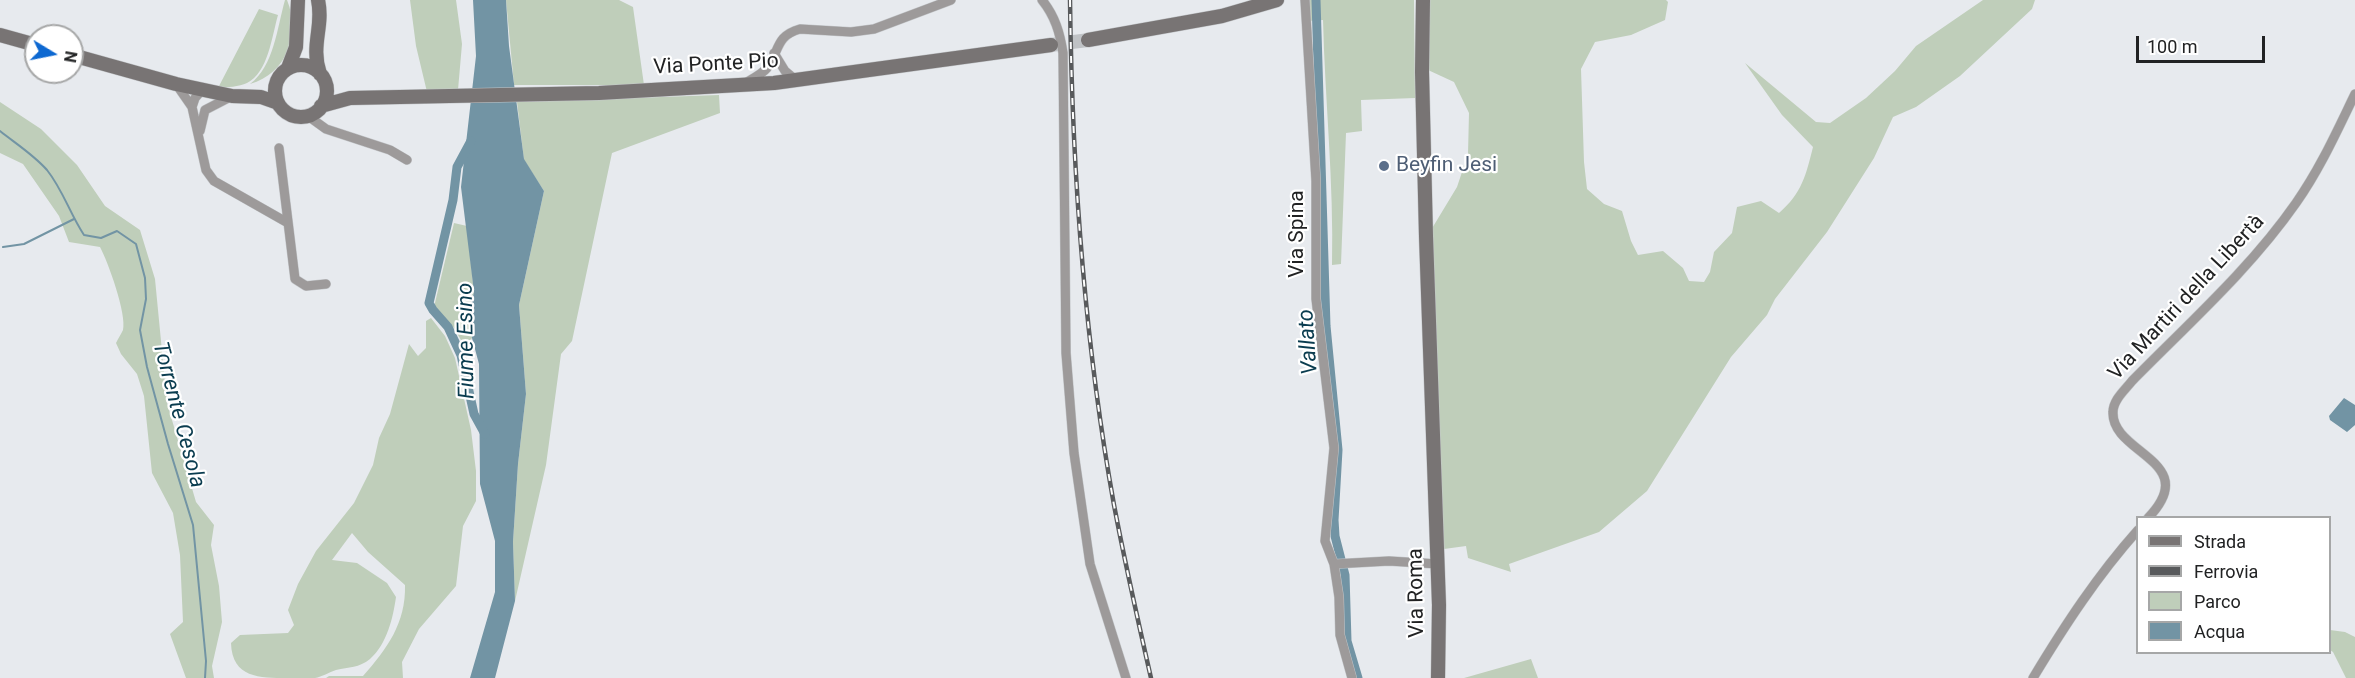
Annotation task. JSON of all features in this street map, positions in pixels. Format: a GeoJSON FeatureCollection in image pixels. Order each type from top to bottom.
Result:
{"type":"FeatureCollection","features":[{"type":"Feature","properties":{"kind":"main road"},"geometry":{"type":"LineString","coordinates":[[278,103],[275,92],[296,47],[297,0]]}},
{"type":"Feature","properties":{"kind":"main road"},"geometry":{"type":"LineString","coordinates":[[84,58],[202,90],[232,96],[261,97],[278,103],[291,114],[316,110],[326,95],[315,55],[320,21],[318,0]]}},
{"type":"Feature","properties":{"kind":"main road"},"geometry":{"type":"LineString","coordinates":[[1088,40],[1222,15],[1277,0]]}},
{"type":"Feature","properties":{"kind":"main road","name":"Via Roma"},"geometry":{"type":"LineString","coordinates":[[1422,1],[1425,201],[1438,564],[1438,678]]}},
{"type":"Feature","properties":{"kind":"main road"},"geometry":{"type":"LineString","coordinates":[[0,35],[24,42]]}},
{"type":"Feature","properties":{"kind":"main road","name":"Via Ponte Pio"},"geometry":{"type":"LineString","coordinates":[[316,110],[340,99],[599,93],[797,81],[1051,45]]}},
{"type":"Feature","properties":{"kind":"main road","name":"Via Ponte Pio"},"geometry":{"type":"LineString","coordinates":[[284,72],[305,65],[341,89],[381,98]]}},
{"type":"Feature","properties":{"kind":"main road"},"geometry":{"type":"LineString","coordinates":[[232,96],[263,86],[284,72]]}},
{"type":"Feature","properties":{"kind":"street"},"geometry":{"type":"LineString","coordinates":[[738,85],[757,76],[767,68],[784,36],[792,32],[800,30],[851,32],[874,29],[951,0]]}},
{"type":"Feature","properties":{"kind":"street"},"geometry":{"type":"LineString","coordinates":[[1042,0],[1052,12],[1061,36],[1063,53],[1066,353],[1074,453],[1090,564],[1126,678]]}},
{"type":"Feature","properties":{"kind":"street","name":"Via Spina"},"geometry":{"type":"LineString","coordinates":[[1305,0],[1316,181],[1316,299],[1334,448],[1325,541],[1339,564],[1340,635],[1352,678]]}},
{"type":"Feature","properties":{"kind":"street"},"geometry":{"type":"LineString","coordinates":[[775,52],[785,71],[797,81]]}},
{"type":"Feature","properties":{"kind":"street"},"geometry":{"type":"LineString","coordinates":[[767,68],[767,76],[774,83],[779,68],[775,52]]}},
{"type":"Feature","properties":{"kind":"street"},"geometry":{"type":"LineString","coordinates":[[176,84],[192,107],[206,170],[214,181],[288,223]]}},
{"type":"Feature","properties":{"kind":"street"},"geometry":{"type":"LineString","coordinates":[[192,107],[195,98],[202,90]]}},
{"type":"Feature","properties":{"kind":"street","name":"Via Martiri della Libertà"},"geometry":{"type":"LineString","coordinates":[[2150,516],[2167,492],[2164,479],[2157,466],[2118,429],[2112,411],[2116,401],[2132,381],[2252,259],[2275,231],[2297,202],[2322,160],[2355,94]]}},
{"type":"Feature","properties":{"kind":"street"},"geometry":{"type":"LineString","coordinates":[[199,140],[205,110],[232,96]]}},
{"type":"Feature","properties":{"kind":"street"},"geometry":{"type":"LineString","coordinates":[[316,110],[321,124],[326,129],[390,150],[407,160]]}},
{"type":"Feature","properties":{"kind":"street"},"geometry":{"type":"LineString","coordinates":[[279,148],[295,279],[306,286],[326,284]]}},
{"type":"Feature","properties":{"kind":"street"},"geometry":{"type":"LineString","coordinates":[[2033,678],[2075,608],[2111,559],[2136,532]]}},
{"type":"Feature","properties":{"kind":"street"},"geometry":{"type":"LineString","coordinates":[[1339,564],[1389,561],[1438,564]]}},
{"type":"Feature","properties":{"kind":"green space"},"geometry":{"type":"Polygon","coordinates":[[[285,0],[287,0],[291,13],[292,26],[288,51],[273,71],[263,79],[250,84],[270,57],[285,0]]]}},
{"type":"Feature","properties":{"kind":"green space"},"geometry":{"type":"Polygon","coordinates":[[[410,0],[456,0],[462,44],[458,90],[427,92],[416,46],[410,0]]]}},
{"type":"Feature","properties":{"kind":"green space"},"geometry":{"type":"Polygon","coordinates":[[[506,0],[619,0],[633,7],[644,85],[514,85],[506,0]]]}},
{"type":"Feature","properties":{"kind":"green space"},"geometry":{"type":"Polygon","coordinates":[[[1310,0],[1414,0],[1415,98],[1361,100],[1362,131],[1346,133],[1341,264],[1332,265],[1332,204],[1323,20],[1308,21],[1310,0]]]}},
{"type":"Feature","properties":{"kind":"green space"},"geometry":{"type":"Polygon","coordinates":[[[1430,0],[1666,0],[1668,2],[1665,20],[1631,35],[1595,42],[1581,69],[1587,189],[1604,204],[1622,211],[1638,255],[1663,251],[1683,268],[1689,281],[1704,282],[1710,272],[1714,252],[1732,233],[1737,207],[1761,201],[1779,213],[1798,191],[1813,147],[1782,115],[1745,63],[1816,122],[1830,123],[1866,98],[1895,71],[1916,46],[1983,0],[2035,0],[2032,9],[1960,76],[1916,107],[1893,117],[1874,158],[1827,232],[1775,299],[1767,315],[1731,357],[1647,491],[1599,532],[1509,564],[1511,572],[1468,558],[1466,546],[1444,549],[1431,230],[1457,187],[1468,154],[1469,113],[1454,82],[1428,70],[1430,0]]]}},
{"type":"Feature","properties":{"kind":"green space"},"geometry":{"type":"Polygon","coordinates":[[[259,9],[278,15],[271,43],[260,71],[247,83],[218,88],[259,9]]]}},
{"type":"Feature","properties":{"kind":"green space"},"geometry":{"type":"Polygon","coordinates":[[[719,95],[720,113],[612,153],[572,341],[561,354],[546,465],[515,601],[513,542],[518,464],[526,394],[519,305],[544,191],[524,160],[517,102],[719,95]]]}},
{"type":"Feature","properties":{"kind":"green space"},"geometry":{"type":"Polygon","coordinates":[[[0,102],[41,129],[77,165],[105,206],[140,230],[155,279],[167,403],[196,502],[214,525],[211,545],[219,586],[222,622],[212,666],[214,678],[186,678],[170,634],[183,622],[180,555],[173,513],[152,473],[144,396],[137,374],[121,354],[116,343],[123,330],[123,322],[120,301],[112,276],[100,247],[69,242],[59,216],[23,164],[0,153],[0,102]]]}},
{"type":"Feature","properties":{"kind":"green space"},"geometry":{"type":"Polygon","coordinates":[[[454,223],[467,226],[474,292],[469,313],[472,338],[465,347],[454,328],[434,307],[454,223]]]}},
{"type":"Feature","properties":{"kind":"green space"},"geometry":{"type":"Polygon","coordinates":[[[431,318],[445,336],[455,358],[471,430],[476,471],[476,501],[463,526],[456,586],[419,629],[402,662],[403,678],[326,678],[329,676],[363,676],[380,656],[393,635],[402,611],[405,585],[368,552],[352,533],[332,560],[357,563],[387,583],[396,597],[388,630],[376,653],[362,664],[315,678],[267,677],[249,674],[236,663],[231,643],[240,635],[288,633],[294,625],[288,610],[298,584],[316,551],[354,503],[373,465],[379,438],[390,414],[409,344],[418,356],[426,348],[426,321],[431,318]]]}},
{"type":"Feature","properties":{"kind":"green space"},"geometry":{"type":"Polygon","coordinates":[[[2331,630],[2345,632],[2355,637],[2355,678],[2346,678],[2331,651],[2331,630]]]}},
{"type":"Feature","properties":{"kind":"green space"},"geometry":{"type":"Polygon","coordinates":[[[1531,659],[1538,678],[1464,678],[1531,659]]]}},
{"type":"Feature","properties":{"kind":"water"},"geometry":{"type":"Polygon","coordinates":[[[473,0],[506,0],[509,46],[524,159],[544,191],[519,305],[526,394],[518,464],[513,542],[515,601],[495,678],[470,678],[495,592],[495,541],[480,484],[479,364],[472,338],[469,313],[474,292],[461,187],[476,56],[473,0]]]}},
{"type":"Feature","properties":{"kind":"water"},"geometry":{"type":"Polygon","coordinates":[[[2344,398],[2355,405],[2355,425],[2347,432],[2330,420],[2329,416],[2344,398]]]}},
{"type":"Feature","properties":{"kind":"waterway","name":"Vallato"},"geometry":{"type":"LineString","coordinates":[[1316,0],[1326,326],[1338,450],[1334,520],[1335,536],[1345,575],[1347,641],[1358,678]]}},
{"type":"Feature","properties":{"kind":"waterway","name":"Torrente Cesola"},"geometry":{"type":"LineString","coordinates":[[0,131],[47,170],[84,235],[101,238],[117,231],[136,244],[145,278],[146,299],[140,330],[147,367],[193,525],[206,661],[205,678]]}},
{"type":"Feature","properties":{"kind":"waterway","name":"Fiume Esino"},"geometry":{"type":"LineString","coordinates":[[471,141],[457,167],[453,200],[429,303],[448,327],[461,355],[474,414],[485,434]]}},
{"type":"Feature","properties":{"kind":"waterway"},"geometry":{"type":"LineString","coordinates":[[3,247],[24,244],[74,219]]}},
{"type":"Feature","properties":{"kind":"tunnel"},"geometry":{"type":"LineString","coordinates":[[1051,45],[1088,40]]}},
{"type":"Feature","properties":{"kind":"railway"},"geometry":{"type":"LineString","coordinates":[[1070,0],[1077,190],[1087,317],[1114,505],[1151,678]]}},
{"type":"Feature","properties":{"kind":"place","name":"Beyfin Jesi"},"geometry":{"type":"Point","coordinates":[1384,166]}}]}
